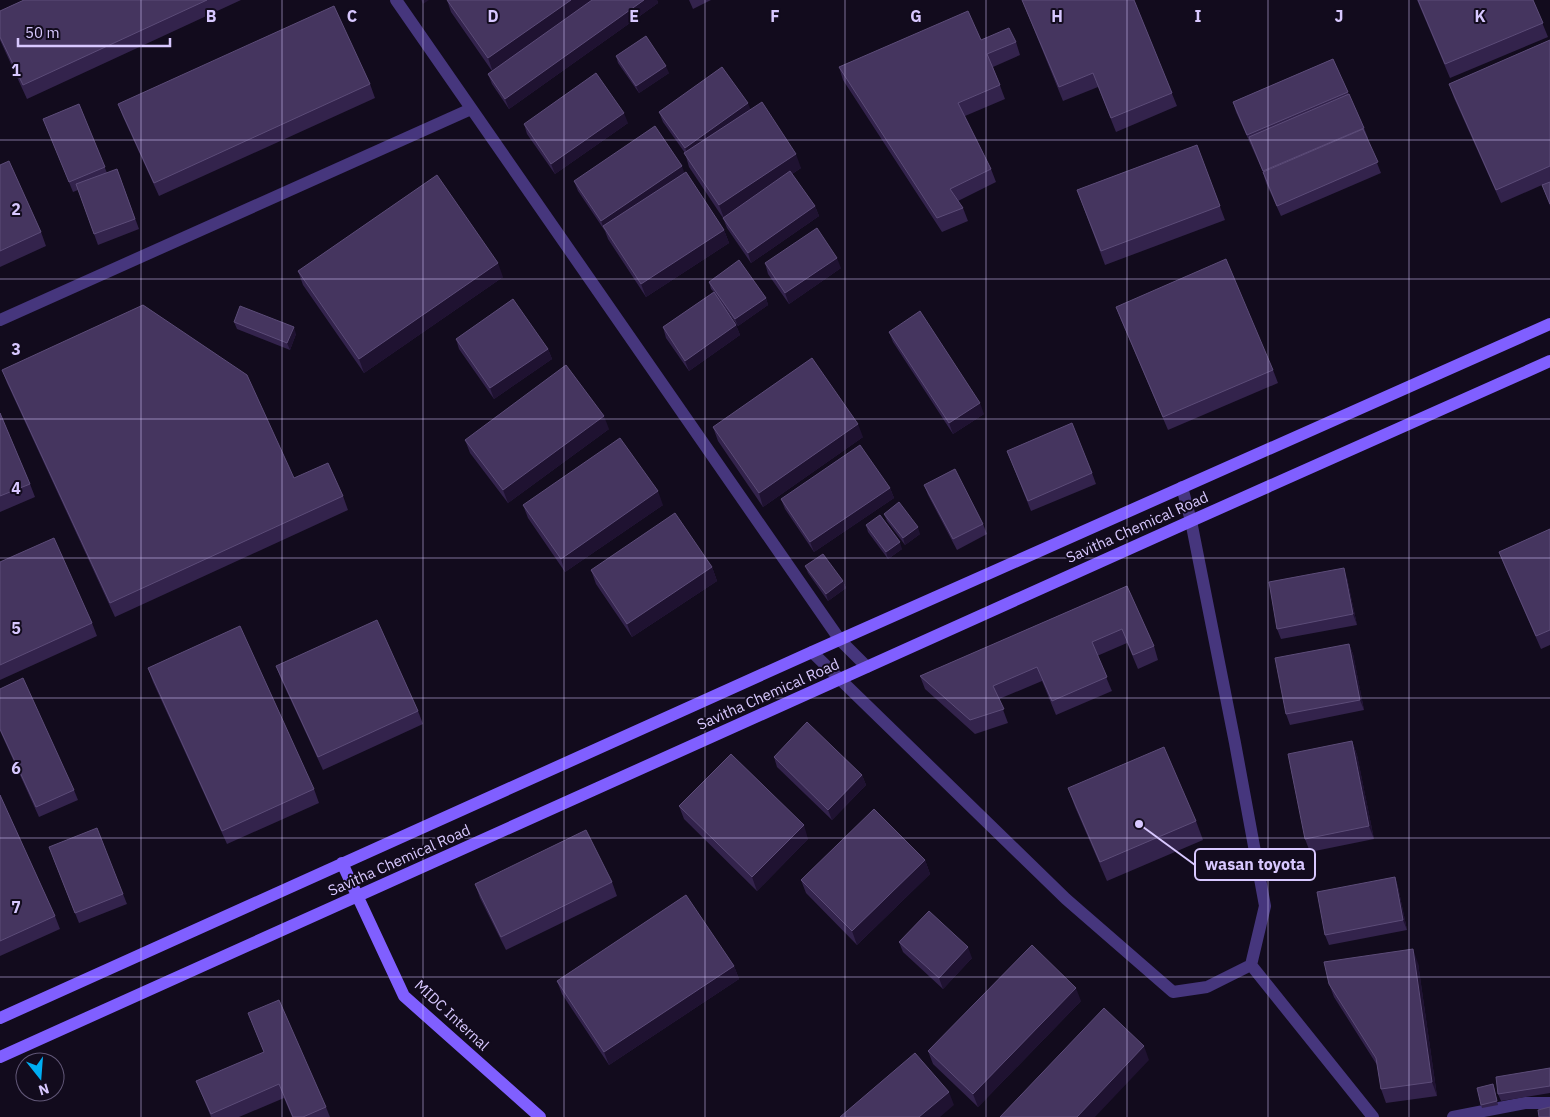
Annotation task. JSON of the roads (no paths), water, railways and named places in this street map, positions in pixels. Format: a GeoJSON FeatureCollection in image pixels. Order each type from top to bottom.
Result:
{"type":"FeatureCollection","features":[{"type":"Feature","properties":{"kind":"main road","name":"Savitha Chemical Road"},"geometry":{"type":"LineString","coordinates":[[0,1018],[812,652],[1550,324]]}},
{"type":"Feature","properties":{"kind":"main road","name":"Savitha Chemical Road"},"geometry":{"type":"LineString","coordinates":[[0,1057],[1550,361]]}},
{"type":"Feature","properties":{"kind":"main road","name":"MIDC Internal"},"geometry":{"type":"LineString","coordinates":[[342,863],[404,996],[540,1117]]}},
{"type":"Feature","properties":{"kind":"street"},"geometry":{"type":"LineString","coordinates":[[396,0],[840,640],[867,667]]}},
{"type":"Feature","properties":{"kind":"street"},"geometry":{"type":"LineString","coordinates":[[0,320],[472,109]]}},
{"type":"Feature","properties":{"kind":"street"},"geometry":{"type":"LineString","coordinates":[[1182,487],[1191,521],[1265,906],[1251,965]]}},
{"type":"Feature","properties":{"kind":"street"},"geometry":{"type":"LineString","coordinates":[[812,652],[1066,899],[1173,992],[1207,986],[1251,965]]}},
{"type":"Feature","properties":{"kind":"street"},"geometry":{"type":"LineString","coordinates":[[1251,965],[1373,1117]]}},
{"type":"Feature","properties":{"kind":"street"},"geometry":{"type":"LineString","coordinates":[[1453,1117],[1525,1103],[1550,1103]]}},
{"type":"Feature","properties":{"kind":"place","name":"wasan toyota"},"geometry":{"type":"Point","coordinates":[1139,824]}}]}
